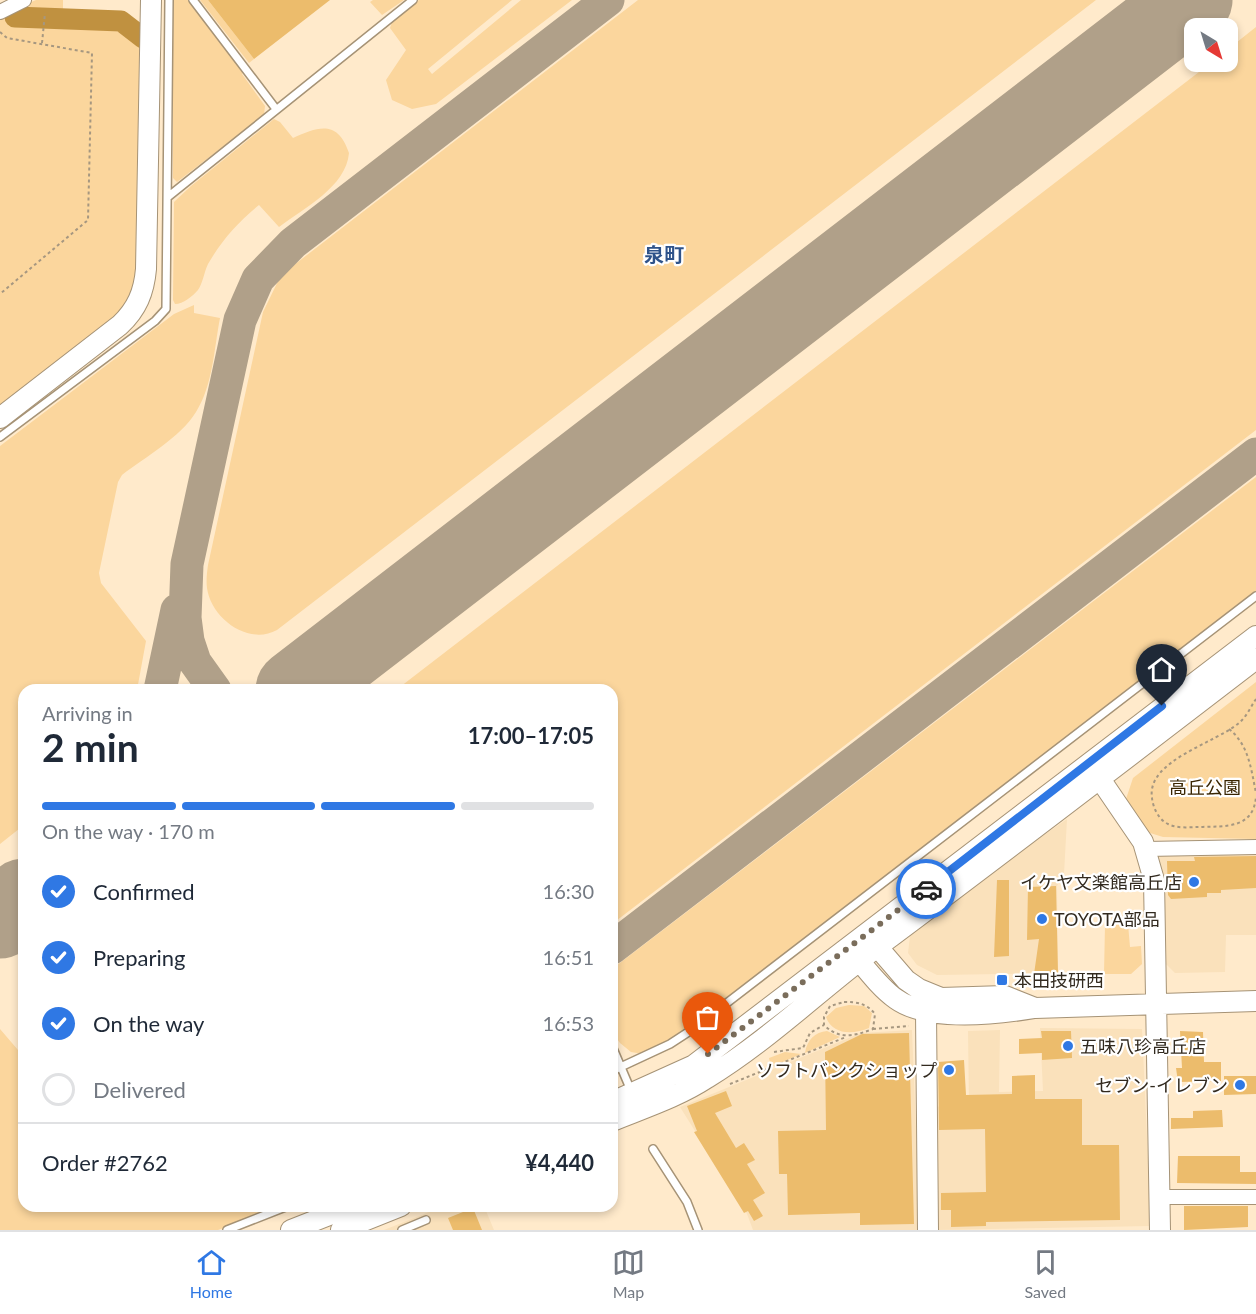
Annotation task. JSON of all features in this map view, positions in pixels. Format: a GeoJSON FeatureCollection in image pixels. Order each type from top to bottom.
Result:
{"type":"FeatureCollection","features":[{"type":"Feature","properties":{"kind":"street"},"geometry":{"type":"LineString","coordinates":[[0,12],[24,0]]}},
{"type":"Feature","properties":{"kind":"street"},"geometry":{"type":"LineString","coordinates":[[0,418],[120,325],[133,312],[140,299],[146,269],[151,0]]}},
{"type":"Feature","properties":{"kind":"street"},"geometry":{"type":"LineString","coordinates":[[618,1118],[706,1079],[854,954],[1256,636]]}},
{"type":"Feature","properties":{"kind":"street"},"geometry":{"type":"LineString","coordinates":[[872,940],[1100,779],[1256,659]]}},
{"type":"Feature","properties":{"kind":"street"},"geometry":{"type":"LineString","coordinates":[[1100,779],[1135,828],[1146,849],[1155,888],[1160,1230]]}},
{"type":"Feature","properties":{"kind":"street"},"geometry":{"type":"LineString","coordinates":[[1146,849],[1256,847]]}},
{"type":"Feature","properties":{"kind":"street"},"geometry":{"type":"LineString","coordinates":[[872,940],[906,980],[919,989],[941,998],[1005,996],[1035,1008]]}},
{"type":"Feature","properties":{"kind":"street"},"geometry":{"type":"LineString","coordinates":[[854,954],[897,1000],[926,1012],[1011,1012],[1035,1008],[1256,1001]]}},
{"type":"Feature","properties":{"kind":"street"},"geometry":{"type":"LineString","coordinates":[[618,1099],[694,1065],[854,954]]}},
{"type":"Feature","properties":{"kind":"street"},"geometry":{"type":"LineString","coordinates":[[926,1012],[928,1230]]}},
{"type":"Feature","properties":{"kind":"street"},"geometry":{"type":"LineString","coordinates":[[1160,1197],[1256,1197]]}},
{"type":"Feature","properties":{"kind":"street"},"geometry":{"type":"LineString","coordinates":[[291,1230],[337,1212]]}},
{"type":"Feature","properties":{"kind":"street"},"geometry":{"type":"LineString","coordinates":[[341,1230],[386,1212]]}},
{"type":"Feature","properties":{"kind":"lane"},"geometry":{"type":"LineString","coordinates":[[0,437],[155,321],[166,309],[170,196],[169,0]]}},
{"type":"Feature","properties":{"kind":"lane"},"geometry":{"type":"LineString","coordinates":[[193,0],[276,109]]}},
{"type":"Feature","properties":{"kind":"lane"},"geometry":{"type":"LineString","coordinates":[[170,196],[413,0]]}},
{"type":"Feature","properties":{"kind":"lane"},"geometry":{"type":"LineString","coordinates":[[618,1069],[670,1044],[693,1029],[1256,596]]}},
{"type":"Feature","properties":{"kind":"lane"},"geometry":{"type":"LineString","coordinates":[[618,1059],[628,1086]]}},
{"type":"Feature","properties":{"kind":"lane"},"geometry":{"type":"LineString","coordinates":[[653,1149],[687,1202],[698,1230]]}},
{"type":"Feature","properties":{"kind":"lane"},"geometry":{"type":"LineString","coordinates":[[227,1230],[273,1212]]}},
{"type":"Feature","properties":{"kind":"lane"},"geometry":{"type":"LineString","coordinates":[[402,1230],[426,1220]]}},
{"type":"Feature","properties":{"kind":"path"},"geometry":{"type":"LineString","coordinates":[[42,44],[44,14]]}},
{"type":"Feature","properties":{"kind":"path"},"geometry":{"type":"LineString","coordinates":[[0,32],[7,39],[92,53],[88,220],[0,294]]}},
{"type":"Feature","properties":{"kind":"path"},"geometry":{"type":"LineString","coordinates":[[1229,729],[1241,739],[1246,750],[1256,795],[1255,809],[1242,822],[1232,826],[1178,827],[1167,824],[1157,814],[1152,800],[1151,784],[1158,773],[1229,729],[1242,721],[1256,699]]}},
{"type":"Feature","properties":{"kind":"path"},"geometry":{"type":"LineString","coordinates":[[846,1037],[832,1033],[824,1025],[824,1017],[830,1006],[858,1002],[870,1007],[875,1014],[873,1029]]}},
{"type":"Feature","properties":{"kind":"path"},"geometry":{"type":"LineString","coordinates":[[772,1052],[803,1048],[810,1033],[824,1025]]}},
{"type":"Feature","properties":{"kind":"path"},"geometry":{"type":"LineString","coordinates":[[730,1084],[846,1037],[873,1029],[909,1026]]}},
{"type":"Feature","properties":{"kind":"shaded area"},"geometry":{"type":"Polygon","coordinates":[[[1067,819],[1064,874],[1057,886],[1058,973],[937,975],[917,965],[908,953],[911,928],[1067,819]]]}},
{"type":"Feature","properties":{"kind":"shaded area"},"geometry":{"type":"Polygon","coordinates":[[[1149,849],[1256,849],[1256,935],[1226,935],[1225,972],[1175,973],[1160,958],[1149,849]]]}},
{"type":"Feature","properties":{"kind":"shaded area"},"geometry":{"type":"Polygon","coordinates":[[[1040,1028],[1142,1029],[1151,1226],[934,1230],[931,1107],[969,1105],[968,1031],[1000,1030],[999,1092],[1043,1091],[1040,1028]]]}},
{"type":"Feature","properties":{"kind":"shaded area"},"geometry":{"type":"Polygon","coordinates":[[[912,1030],[920,1230],[753,1230],[747,1214],[680,1107],[861,1033],[912,1030]]]}},
{"type":"Feature","properties":{"kind":"shaded area"},"geometry":{"type":"Polygon","coordinates":[[[429,1212],[486,1212],[494,1230],[384,1230],[429,1212]]]}},
{"type":"Feature","properties":{"kind":"green space"},"geometry":{"type":"Polygon","coordinates":[[[36,0],[63,0],[63,22],[67,28],[119,31],[144,47],[141,273],[133,298],[119,315],[0,408],[0,16],[36,0]]]}},
{"type":"Feature","properties":{"kind":"green space"},"geometry":{"type":"Polygon","coordinates":[[[173,0],[191,0],[245,71],[242,74],[265,106],[264,115],[177,182],[173,178],[173,0]]]}},
{"type":"Feature","properties":{"kind":"green space"},"geometry":{"type":"Polygon","coordinates":[[[200,0],[208,0],[254,59],[249,63],[200,0]]]}},
{"type":"Feature","properties":{"kind":"green space"},"geometry":{"type":"Polygon","coordinates":[[[373,0],[404,0],[382,15],[370,2],[373,0]]]}},
{"type":"Feature","properties":{"kind":"green space"},"geometry":{"type":"Polygon","coordinates":[[[419,0],[512,0],[428,69],[432,74],[521,0],[572,0],[436,104],[412,109],[392,100],[386,80],[406,50],[390,28],[392,22],[419,0]]]}},
{"type":"Feature","properties":{"kind":"green space"},"geometry":{"type":"Polygon","coordinates":[[[638,0],[1096,0],[277,630],[266,634],[254,634],[243,632],[233,626],[223,619],[210,599],[207,585],[208,565],[263,312],[281,275],[638,0]]]}},
{"type":"Feature","properties":{"kind":"green space"},"geometry":{"type":"Polygon","coordinates":[[[1256,27],[1256,430],[618,919],[618,684],[404,684],[1199,72],[1238,72],[1238,41],[1256,27]]]}},
{"type":"Feature","properties":{"kind":"green space"},"geometry":{"type":"Polygon","coordinates":[[[274,119],[280,122],[293,138],[319,129],[333,131],[345,142],[349,153],[346,165],[340,176],[322,196],[279,227],[259,205],[237,225],[219,247],[208,264],[198,290],[188,299],[175,304],[173,300],[174,202],[274,119]]]}},
{"type":"Feature","properties":{"kind":"green space"},"geometry":{"type":"Polygon","coordinates":[[[194,305],[194,313],[220,318],[206,390],[196,412],[181,430],[122,475],[118,482],[99,573],[101,583],[146,641],[138,684],[18,684],[18,830],[0,844],[0,446],[174,314],[194,305]]]}},
{"type":"Feature","properties":{"kind":"green space"},"geometry":{"type":"Polygon","coordinates":[[[1256,477],[1256,592],[674,1039],[643,1054],[631,1052],[620,1043],[618,1040],[618,964],[1256,477]]]}},
{"type":"Feature","properties":{"kind":"green space","name":"高丘公園"},"geometry":{"type":"Polygon","coordinates":[[[1256,682],[1256,839],[1163,837],[1147,832],[1126,799],[1133,778],[1256,682]]]}},
{"type":"Feature","properties":{"kind":"green space"},"geometry":{"type":"Polygon","coordinates":[[[1128,924],[1130,947],[1141,946],[1142,964],[1131,974],[1104,974],[1105,925],[1128,924]]]}},
{"type":"Feature","properties":{"kind":"green space"},"geometry":{"type":"Polygon","coordinates":[[[849,1005],[864,1006],[872,1013],[869,1028],[844,1032],[829,1023],[826,1017],[836,1008],[849,1005]]]}},
{"type":"Feature","properties":{"kind":"green space"},"geometry":{"type":"Polygon","coordinates":[[[0,1029],[18,1050],[18,1212],[267,1212],[218,1230],[0,1230],[0,1029]]]}},
{"type":"Feature","properties":{"kind":"green space"},"geometry":{"type":"Polygon","coordinates":[[[827,1031],[840,1037],[805,1053],[812,1038],[827,1031]]]}},
{"type":"Feature","properties":{"kind":"green space"},"geometry":{"type":"Polygon","coordinates":[[[785,1052],[801,1054],[771,1067],[769,1058],[785,1052]]]}},
{"type":"Feature","properties":{"kind":"building"},"geometry":{"type":"Polygon","coordinates":[[[208,0],[330,0],[254,59],[208,0]]]}},
{"type":"Feature","properties":{"kind":"building","name":"イケヤ文楽館高丘店"},"geometry":{"type":"Polygon","coordinates":[[[1256,856],[1256,888],[1221,890],[1221,893],[1207,893],[1207,897],[1171,899],[1168,895],[1167,861],[1195,861],[1194,857],[1256,856]]]}},
{"type":"Feature","properties":{"kind":"building"},"geometry":{"type":"Polygon","coordinates":[[[997,880],[1009,880],[1009,956],[994,957],[997,880]]]}},
{"type":"Feature","properties":{"kind":"building"},"geometry":{"type":"Polygon","coordinates":[[[1056,886],[1058,973],[1034,974],[1039,939],[1027,940],[1028,887],[1056,886]]]}},
{"type":"Feature","properties":{"kind":"building"},"geometry":{"type":"Polygon","coordinates":[[[1041,1031],[1071,1031],[1072,1058],[1042,1060],[1042,1053],[1019,1054],[1019,1039],[1042,1038],[1041,1031]]]}},
{"type":"Feature","properties":{"kind":"building"},"geometry":{"type":"Polygon","coordinates":[[[1180,1031],[1203,1032],[1204,1062],[1221,1062],[1221,1081],[1178,1082],[1176,1068],[1182,1068],[1180,1031]]]}},
{"type":"Feature","properties":{"kind":"building"},"geometry":{"type":"Polygon","coordinates":[[[909,1033],[914,1224],[860,1225],[860,1213],[788,1215],[787,1174],[779,1174],[778,1131],[826,1130],[825,1052],[862,1034],[909,1033]]]}},
{"type":"Feature","properties":{"kind":"building"},"geometry":{"type":"Polygon","coordinates":[[[964,1060],[966,1095],[1012,1094],[1012,1076],[1035,1075],[1035,1099],[1082,1099],[1082,1145],[1119,1145],[1120,1220],[986,1222],[986,1226],[951,1227],[951,1210],[941,1210],[941,1193],[986,1192],[985,1129],[939,1130],[938,1062],[964,1060]]]}},
{"type":"Feature","properties":{"kind":"building","name":"セブン-イレブン"},"geometry":{"type":"Polygon","coordinates":[[[1224,1076],[1256,1076],[1256,1094],[1224,1095],[1224,1076]]]}},
{"type":"Feature","properties":{"kind":"building"},"geometry":{"type":"Polygon","coordinates":[[[726,1091],[732,1106],[715,1113],[736,1148],[744,1143],[755,1160],[747,1164],[765,1193],[753,1200],[763,1216],[754,1221],[748,1211],[744,1213],[694,1132],[697,1131],[687,1106],[726,1091]]]}},
{"type":"Feature","properties":{"kind":"building"},"geometry":{"type":"Polygon","coordinates":[[[1222,1110],[1223,1127],[1171,1129],[1171,1118],[1193,1118],[1193,1111],[1222,1110]]]}},
{"type":"Feature","properties":{"kind":"building"},"geometry":{"type":"Polygon","coordinates":[[[1178,1156],[1240,1156],[1240,1172],[1256,1172],[1256,1184],[1177,1183],[1178,1156]]]}},
{"type":"Feature","properties":{"kind":"building"},"geometry":{"type":"Polygon","coordinates":[[[1184,1206],[1248,1206],[1248,1227],[1184,1230],[1184,1206]]]}},
{"type":"Feature","properties":{"kind":"building"},"geometry":{"type":"Polygon","coordinates":[[[463,1212],[475,1212],[482,1230],[453,1230],[448,1218],[463,1212]]]}},
{"type":"Feature","properties":{"kind":"waterway"},"geometry":{"type":"LineString","coordinates":[[15,17],[121,21],[143,38]]}},
{"type":"Feature","properties":{"kind":"taxiway"},"geometry":{"type":"LineString","coordinates":[[211,684],[195,662],[188,641],[185,618],[187,564],[240,320],[258,279],[293,243],[608,0]]}},
{"type":"Feature","properties":{"kind":"taxiway"},"geometry":{"type":"LineString","coordinates":[[618,943],[1256,454]]}},
{"type":"Feature","properties":{"kind":"taxiway"},"geometry":{"type":"LineString","coordinates":[[161,684],[177,610]]}},
{"type":"Feature","properties":{"kind":"runway"},"geometry":{"type":"LineString","coordinates":[[304,684],[1192,0]]}},
{"type":"Feature","properties":{"kind":"runway"},"geometry":{"type":"LineString","coordinates":[[0,918],[18,904]]}},
{"type":"Feature","properties":{"kind":"way so far"},"geometry":{"type":"LineString","coordinates":[[708,1054],[926,889]]}},
{"type":"Feature","properties":{"kind":"place","name":"イケヤ文楽館高丘店"},"geometry":{"type":"Point","coordinates":[1194,882]}},
{"type":"Feature","properties":{"kind":"place","name":"TOYOTA部品"},"geometry":{"type":"Point","coordinates":[1042,919]}},
{"type":"Feature","properties":{"kind":"place","name":"本田技研西"},"geometry":{"type":"Point","coordinates":[1002,980]}},
{"type":"Feature","properties":{"kind":"place","name":"五味八珍高丘店"},"geometry":{"type":"Point","coordinates":[1068,1046]}},
{"type":"Feature","properties":{"kind":"place","name":"ソフトバンクショップ"},"geometry":{"type":"Point","coordinates":[949,1070]}},
{"type":"Feature","properties":{"kind":"place","name":"セブン-イレブン"},"geometry":{"type":"Point","coordinates":[1240,1085]}},
{"type":"Feature","properties":{"kind":"district","name":"泉町"},"geometry":{"type":"Point","coordinates":[664,254]}},
{"type":"Feature","properties":{"kind":"route"},"geometry":{"type":"LineString","coordinates":[[926,889],[1162,706]]}}]}
